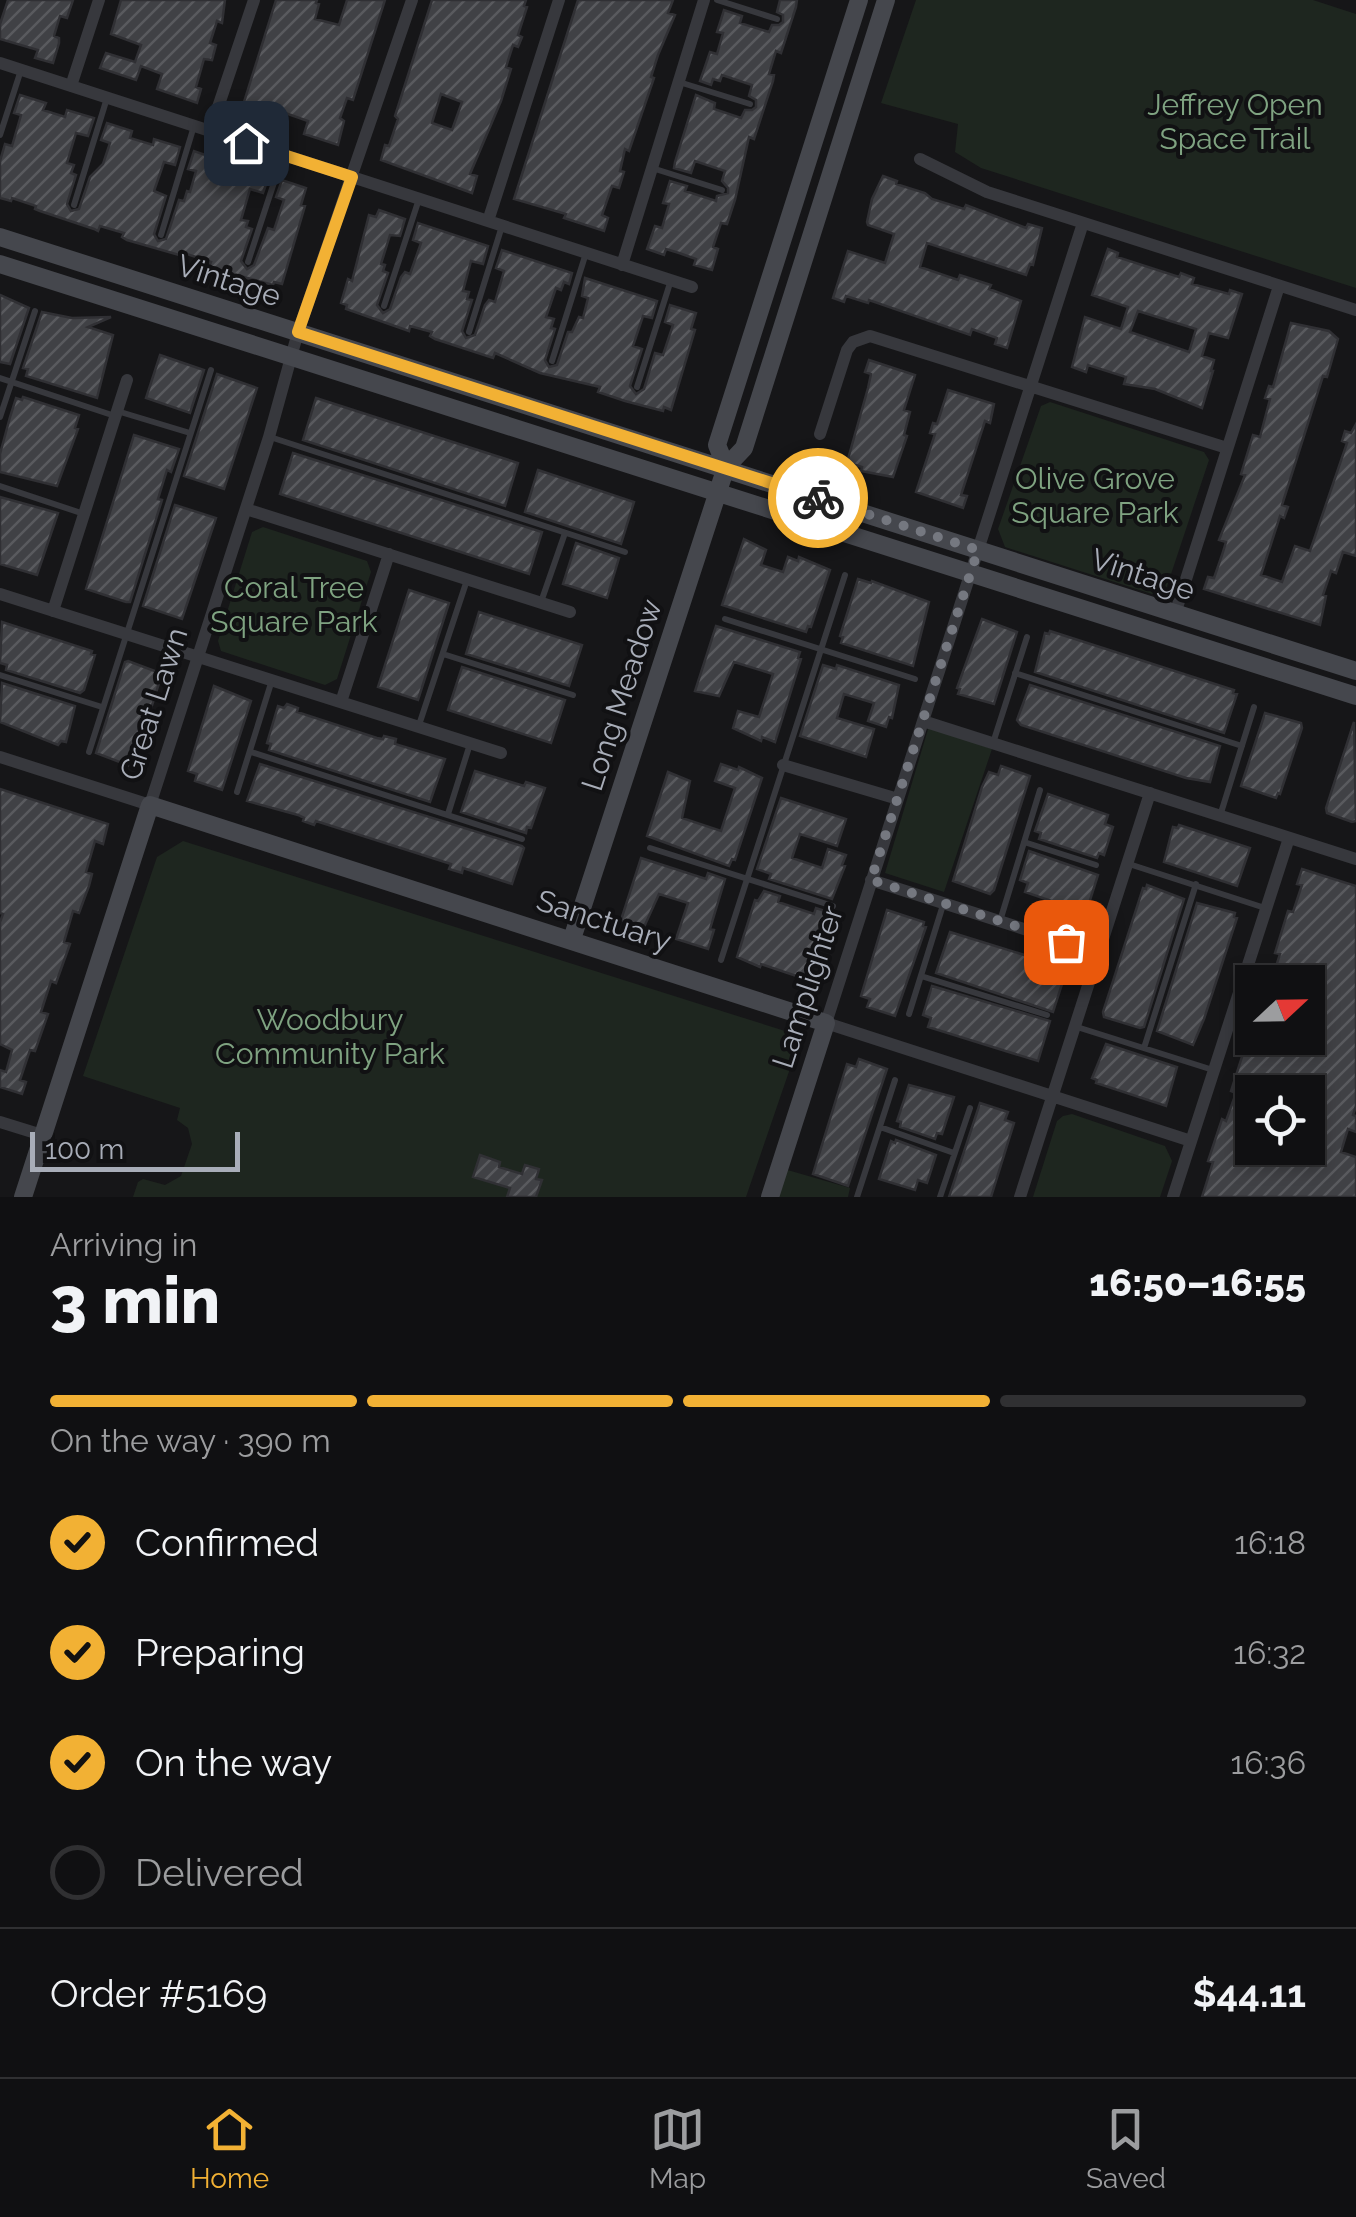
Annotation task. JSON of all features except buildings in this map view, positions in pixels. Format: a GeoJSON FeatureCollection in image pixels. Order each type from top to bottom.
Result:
{"type":"FeatureCollection","features":[{"type":"Feature","properties":{"kind":"street"},"geometry":{"type":"LineString","coordinates":[[71,86],[99,0]]}},
{"type":"Feature","properties":{"kind":"street"},"geometry":{"type":"LineString","coordinates":[[210,131],[254,0]]}},
{"type":"Feature","properties":{"kind":"street","name":"Great Lawn"},"geometry":{"type":"LineString","coordinates":[[23,1197],[269,437],[298,332],[412,0]]}},
{"type":"Feature","properties":{"kind":"street"},"geometry":{"type":"LineString","coordinates":[[488,221],[559,0]]}},
{"type":"Feature","properties":{"kind":"street"},"geometry":{"type":"LineString","coordinates":[[622,265],[704,0]]}},
{"type":"Feature","properties":{"kind":"street","name":"Long Meadow"},"geometry":{"type":"LineString","coordinates":[[726,467],[717,445],[859,0]]}},
{"type":"Feature","properties":{"kind":"street","name":"Long Meadow"},"geometry":{"type":"LineString","coordinates":[[572,940],[726,467],[744,448],[886,0]]}},
{"type":"Feature","properties":{"kind":"street"},"geometry":{"type":"LineString","coordinates":[[0,64],[692,287]]}},
{"type":"Feature","properties":{"kind":"street"},"geometry":{"type":"LineString","coordinates":[[920,159],[967,184],[1356,310]]}},
{"type":"Feature","properties":{"kind":"street","name":"Lamplighter"},"geometry":{"type":"LineString","coordinates":[[770,1197],[1083,222]]}},
{"type":"Feature","properties":{"kind":"street","name":"Vintage"},"geometry":{"type":"LineString","coordinates":[[0,237],[1356,671]]}},
{"type":"Feature","properties":{"kind":"street","name":"Vintage"},"geometry":{"type":"LineString","coordinates":[[0,264],[1356,696]]}},
{"type":"Feature","properties":{"kind":"street"},"geometry":{"type":"LineString","coordinates":[[1175,614],[1279,286]]}},
{"type":"Feature","properties":{"kind":"street"},"geometry":{"type":"LineString","coordinates":[[820,434],[848,350],[861,337],[878,336],[1227,448]]}},
{"type":"Feature","properties":{"kind":"street"},"geometry":{"type":"LineString","coordinates":[[53,611],[127,380]]}},
{"type":"Feature","properties":{"kind":"street"},"geometry":{"type":"LineString","coordinates":[[246,509],[570,612]]}},
{"type":"Feature","properties":{"kind":"street"},"geometry":{"type":"LineString","coordinates":[[341,702],[389,554]]}},
{"type":"Feature","properties":{"kind":"street"},"geometry":{"type":"LineString","coordinates":[[0,594],[501,753]]}},
{"type":"Feature","properties":{"kind":"street"},"geometry":{"type":"LineString","coordinates":[[922,721],[1356,859]]}},
{"type":"Feature","properties":{"kind":"street","name":"Sanctuary"},"geometry":{"type":"LineString","coordinates":[[0,757],[1191,1141]]}},
{"type":"Feature","properties":{"kind":"street"},"geometry":{"type":"LineString","coordinates":[[784,765],[898,799]]}},
{"type":"Feature","properties":{"kind":"street"},"geometry":{"type":"LineString","coordinates":[[1020,1197],[1150,793]]}},
{"type":"Feature","properties":{"kind":"street"},"geometry":{"type":"LineString","coordinates":[[1173,1197],[1289,838]]}},
{"type":"Feature","properties":{"kind":"street"},"geometry":{"type":"LineString","coordinates":[[871,880],[1099,953]]}},
{"type":"Feature","properties":{"kind":"street"},"geometry":{"type":"LineString","coordinates":[[0,1122],[42,1135]]}},
{"type":"Feature","properties":{"kind":"lane"},"geometry":{"type":"LineString","coordinates":[[717,0],[777,19]]}},
{"type":"Feature","properties":{"kind":"lane"},"geometry":{"type":"LineString","coordinates":[[0,135],[20,70]]}},
{"type":"Feature","properties":{"kind":"lane"},"geometry":{"type":"LineString","coordinates":[[678,82],[750,104]]}},
{"type":"Feature","properties":{"kind":"lane"},"geometry":{"type":"LineString","coordinates":[[74,204],[107,98]]}},
{"type":"Feature","properties":{"kind":"lane"},"geometry":{"type":"LineString","coordinates":[[161,235],[194,126]]}},
{"type":"Feature","properties":{"kind":"lane"},"geometry":{"type":"LineString","coordinates":[[248,262],[283,155]]}},
{"type":"Feature","properties":{"kind":"lane"},"geometry":{"type":"LineString","coordinates":[[652,168],[722,190]]}},
{"type":"Feature","properties":{"kind":"lane"},"geometry":{"type":"LineString","coordinates":[[384,306],[419,199]]}},
{"type":"Feature","properties":{"kind":"lane"},"geometry":{"type":"LineString","coordinates":[[470,332],[502,226]]}},
{"type":"Feature","properties":{"kind":"lane"},"geometry":{"type":"LineString","coordinates":[[552,361],[586,253]]}},
{"type":"Feature","properties":{"kind":"lane"},"geometry":{"type":"LineString","coordinates":[[638,386],[671,280]]}},
{"type":"Feature","properties":{"kind":"lane"},"geometry":{"type":"LineString","coordinates":[[0,417],[35,311]]}},
{"type":"Feature","properties":{"kind":"lane"},"geometry":{"type":"LineString","coordinates":[[88,752],[211,370]]}},
{"type":"Feature","properties":{"kind":"lane"},"geometry":{"type":"LineString","coordinates":[[0,378],[190,433]]}},
{"type":"Feature","properties":{"kind":"lane"},"geometry":{"type":"LineString","coordinates":[[269,437],[625,552]]}},
{"type":"Feature","properties":{"kind":"lane"},"geometry":{"type":"LineString","coordinates":[[0,486],[84,514]]}},
{"type":"Feature","properties":{"kind":"lane"},"geometry":{"type":"LineString","coordinates":[[541,602],[565,533]]}},
{"type":"Feature","properties":{"kind":"lane"},"geometry":{"type":"LineString","coordinates":[[720,960],[845,575]]}},
{"type":"Feature","properties":{"kind":"lane"},"geometry":{"type":"LineString","coordinates":[[419,727],[468,579]]}},
{"type":"Feature","properties":{"kind":"lane"},"geometry":{"type":"LineString","coordinates":[[725,619],[916,679]]}},
{"type":"Feature","properties":{"kind":"lane"},"geometry":{"type":"LineString","coordinates":[[993,743],[1027,637]]}},
{"type":"Feature","properties":{"kind":"lane"},"geometry":{"type":"LineString","coordinates":[[443,654],[573,695]]}},
{"type":"Feature","properties":{"kind":"lane"},"geometry":{"type":"LineString","coordinates":[[1016,674],[1242,746]]}},
{"type":"Feature","properties":{"kind":"lane"},"geometry":{"type":"LineString","coordinates":[[0,675],[102,708]]}},
{"type":"Feature","properties":{"kind":"lane"},"geometry":{"type":"LineString","coordinates":[[238,792],[272,680]]}},
{"type":"Feature","properties":{"kind":"lane"},"geometry":{"type":"LineString","coordinates":[[1220,816],[1254,707]]}},
{"type":"Feature","properties":{"kind":"lane"},"geometry":{"type":"LineString","coordinates":[[448,814],[470,743]]}},
{"type":"Feature","properties":{"kind":"lane"},"geometry":{"type":"LineString","coordinates":[[251,752],[522,840]]}},
{"type":"Feature","properties":{"kind":"lane"},"geometry":{"type":"LineString","coordinates":[[1000,921],[1040,790]]}},
{"type":"Feature","properties":{"kind":"lane"},"geometry":{"type":"LineString","coordinates":[[1024,842],[1096,865]]}},
{"type":"Feature","properties":{"kind":"lane"},"geometry":{"type":"LineString","coordinates":[[650,848],[833,906]]}},
{"type":"Feature","properties":{"kind":"lane"},"geometry":{"type":"LineString","coordinates":[[1127,864],[1266,909]]}},
{"type":"Feature","properties":{"kind":"lane"},"geometry":{"type":"LineString","coordinates":[[1144,1048],[1196,884]]}},
{"type":"Feature","properties":{"kind":"lane"},"geometry":{"type":"LineString","coordinates":[[909,1014],[944,903]]}},
{"type":"Feature","properties":{"kind":"lane"},"geometry":{"type":"LineString","coordinates":[[921,976],[1046,1015]]}},
{"type":"Feature","properties":{"kind":"lane"},"geometry":{"type":"LineString","coordinates":[[1075,1026],[1214,1070]]}},
{"type":"Feature","properties":{"kind":"lane"},"geometry":{"type":"LineString","coordinates":[[857,1197],[895,1080]]}},
{"type":"Feature","properties":{"kind":"lane"},"geometry":{"type":"LineString","coordinates":[[940,1197],[970,1108]]}},
{"type":"Feature","properties":{"kind":"lane"},"geometry":{"type":"LineString","coordinates":[[880,1128],[955,1153]]}},
{"type":"Feature","properties":{"kind":"green space","name":"Jeffrey Open Space Trail"},"geometry":{"type":"Polygon","coordinates":[[[916,0],[1313,0],[1356,14],[1356,288],[981,168],[955,152],[958,124],[881,103],[916,0]]]}},
{"type":"Feature","properties":{"kind":"green space","name":"Olive Grove Square Park"},"geometry":{"type":"Polygon","coordinates":[[[1050,402],[1204,452],[1209,460],[1166,589],[1152,594],[1005,547],[998,529],[1041,406],[1050,402]]]}},
{"type":"Feature","properties":{"kind":"green space","name":"Coral Tree Square Park"},"geometry":{"type":"Polygon","coordinates":[[[263,527],[367,561],[371,572],[337,679],[325,685],[221,651],[218,641],[252,532],[263,527]]]}},
{"type":"Feature","properties":{"kind":"green space"},"geometry":{"type":"Polygon","coordinates":[[[929,726],[992,749],[944,892],[885,873],[929,726]]]}},
{"type":"Feature","properties":{"kind":"green space","name":"Woodbury Community Park"},"geometry":{"type":"Polygon","coordinates":[[[183,841],[785,1031],[796,1051],[746,1197],[133,1197],[143,1179],[165,1185],[181,1176],[192,1144],[188,1128],[177,1120],[180,1108],[83,1076],[157,857],[183,841]]]}},
{"type":"Feature","properties":{"kind":"green space"},"geometry":{"type":"Polygon","coordinates":[[[1072,1114],[1165,1146],[1172,1161],[1160,1197],[1033,1197],[1057,1121],[1072,1114]]]}},
{"type":"Feature","properties":{"kind":"green space"},"geometry":{"type":"Polygon","coordinates":[[[784,1169],[850,1188],[848,1197],[776,1197],[784,1169]]]}},
{"type":"Feature","properties":{"kind":"way so far"},"geometry":{"type":"LineString","coordinates":[[818,498],[978,550],[871,880],[1066,942]]}},
{"type":"Feature","properties":{"kind":"route"},"geometry":{"type":"LineString","coordinates":[[246,143],[352,177],[298,332],[818,498]]}}]}
